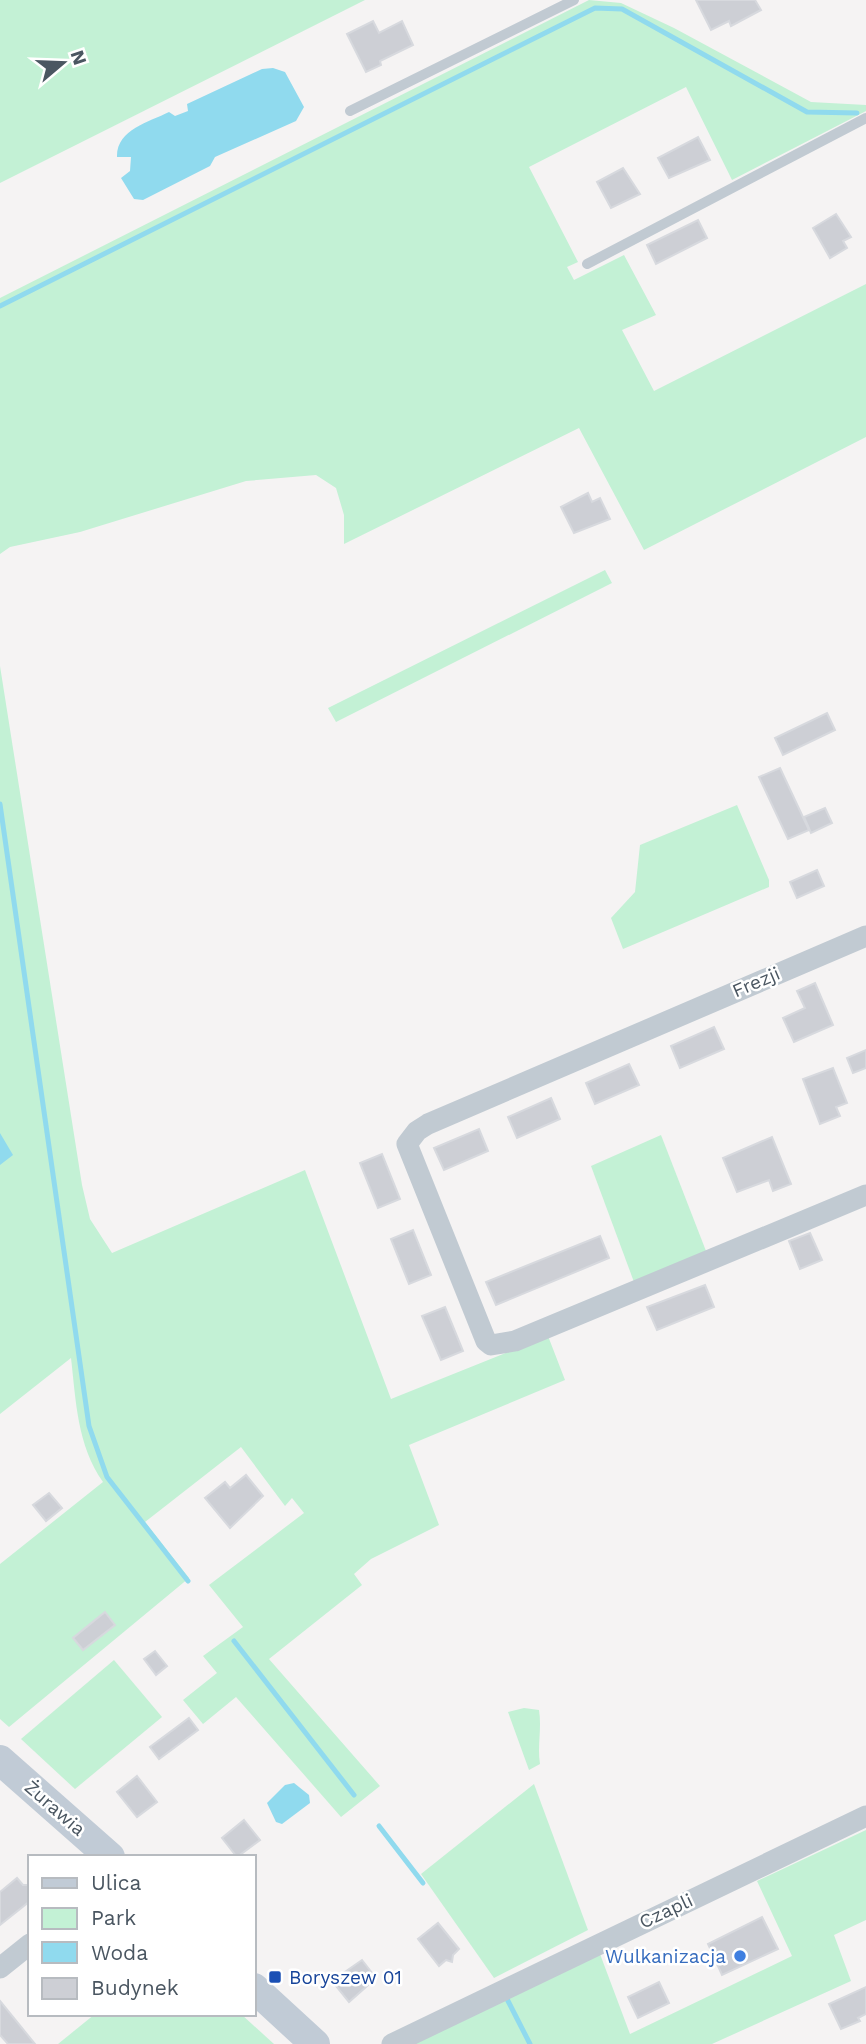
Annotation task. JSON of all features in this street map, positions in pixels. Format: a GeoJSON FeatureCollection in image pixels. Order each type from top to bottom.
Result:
{"type":"FeatureCollection","features":[{"type":"Feature","properties":{"kind":"main road","name":"Żurawia"},"geometry":{"type":"LineString","coordinates":[[0,1760],[108,1855]]}},
{"type":"Feature","properties":{"kind":"main road"},"geometry":{"type":"LineString","coordinates":[[256,1991],[315,2044]]}},
{"type":"Feature","properties":{"kind":"street","name":"Frezji"},"geometry":{"type":"LineString","coordinates":[[866,936],[428,1124],[417,1131],[407,1144],[486,1341],[491,1345],[515,1341],[866,1195]]}},
{"type":"Feature","properties":{"kind":"street","name":"Czapli"},"geometry":{"type":"LineString","coordinates":[[392,2044],[866,1816]]}},
{"type":"Feature","properties":{"kind":"street"},"geometry":{"type":"LineString","coordinates":[[0,1968],[28,1946]]}},
{"type":"Feature","properties":{"kind":"lane"},"geometry":{"type":"LineString","coordinates":[[350,111],[574,0]]}},
{"type":"Feature","properties":{"kind":"lane"},"geometry":{"type":"LineString","coordinates":[[587,264],[866,118]]}},
{"type":"Feature","properties":{"kind":"green space"},"geometry":{"type":"Polygon","coordinates":[[[0,0],[365,0],[0,183],[0,0]]]}},
{"type":"Feature","properties":{"kind":"green space"},"geometry":{"type":"Polygon","coordinates":[[[589,0],[621,3],[674,28],[811,102],[866,105],[866,111],[732,180],[686,87],[529,167],[578,262],[567,267],[574,280],[624,255],[656,315],[622,330],[654,391],[866,284],[866,437],[644,550],[579,428],[344,544],[344,515],[336,488],[316,475],[246,481],[80,532],[10,547],[0,554],[0,298],[589,0]]]}},
{"type":"Feature","properties":{"kind":"green space"},"geometry":{"type":"Polygon","coordinates":[[[605,570],[612,583],[336,722],[328,708],[605,570]]]}},
{"type":"Feature","properties":{"kind":"green space"},"geometry":{"type":"Polygon","coordinates":[[[0,666],[82,1185],[90,1219],[112,1253],[305,1170],[391,1399],[548,1336],[565,1380],[409,1445],[439,1525],[371,1559],[354,1574],[362,1585],[269,1659],[380,1786],[341,1817],[236,1697],[203,1724],[183,1700],[217,1673],[203,1656],[243,1627],[209,1585],[304,1513],[292,1498],[285,1506],[241,1447],[145,1522],[189,1578],[9,1727],[0,1719],[0,1564],[103,1482],[94,1468],[83,1438],[76,1406],[71,1358],[0,1414],[0,666]]]}},
{"type":"Feature","properties":{"kind":"green space"},"geometry":{"type":"Polygon","coordinates":[[[737,805],[769,880],[769,887],[623,949],[611,918],[635,892],[640,845],[737,805]]]}},
{"type":"Feature","properties":{"kind":"green space"},"geometry":{"type":"Polygon","coordinates":[[[661,1135],[706,1251],[634,1282],[591,1166],[661,1135]]]}},
{"type":"Feature","properties":{"kind":"green space"},"geometry":{"type":"Polygon","coordinates":[[[114,1660],[162,1717],[75,1789],[21,1739],[114,1660]]]}},
{"type":"Feature","properties":{"kind":"green space"},"geometry":{"type":"Polygon","coordinates":[[[524,1708],[539,1710],[540,1717],[540,1764],[529,1770],[508,1712],[524,1708]]]}},
{"type":"Feature","properties":{"kind":"green space"},"geometry":{"type":"Polygon","coordinates":[[[534,1784],[588,1930],[494,1978],[421,1874],[534,1784]]]}},
{"type":"Feature","properties":{"kind":"green space"},"geometry":{"type":"Polygon","coordinates":[[[866,1830],[866,1920],[834,1935],[851,1981],[712,2044],[410,2044],[600,1954],[630,2034],[792,1956],[757,1881],[866,1830]]]}},
{"type":"Feature","properties":{"kind":"green space"},"geometry":{"type":"Polygon","coordinates":[[[93,2016],[243,2016],[274,2044],[58,2044],[93,2016]]]}},
{"type":"Feature","properties":{"kind":"water"},"geometry":{"type":"Polygon","coordinates":[[[273,68],[285,72],[304,107],[296,121],[215,157],[210,166],[143,200],[134,199],[121,178],[130,171],[131,157],[117,157],[118,148],[128,134],[169,112],[175,116],[188,111],[187,104],[262,69],[273,68]]]}},
{"type":"Feature","properties":{"kind":"water"},"geometry":{"type":"Polygon","coordinates":[[[0,1133],[13,1155],[0,1165],[0,1133]]]}},
{"type":"Feature","properties":{"kind":"water"},"geometry":{"type":"Polygon","coordinates":[[[294,1783],[309,1795],[310,1803],[282,1824],[276,1822],[267,1803],[285,1785],[294,1783]]]}},
{"type":"Feature","properties":{"kind":"building"},"geometry":{"type":"Polygon","coordinates":[[[696,0],[755,0],[761,10],[731,26],[729,21],[711,30],[696,0]]]}},
{"type":"Feature","properties":{"kind":"building"},"geometry":{"type":"Polygon","coordinates":[[[373,21],[379,33],[402,21],[413,45],[380,61],[381,65],[366,72],[347,34],[373,21]]]}},
{"type":"Feature","properties":{"kind":"building"},"geometry":{"type":"Polygon","coordinates":[[[698,137],[710,160],[669,178],[658,158],[698,137]]]}},
{"type":"Feature","properties":{"kind":"building"},"geometry":{"type":"Polygon","coordinates":[[[623,168],[640,194],[611,208],[597,182],[623,168]]]}},
{"type":"Feature","properties":{"kind":"building"},"geometry":{"type":"Polygon","coordinates":[[[836,214],[851,237],[843,241],[847,248],[830,258],[813,228],[836,214]]]}},
{"type":"Feature","properties":{"kind":"building"},"geometry":{"type":"Polygon","coordinates":[[[698,220],[707,238],[656,264],[647,245],[698,220]]]}},
{"type":"Feature","properties":{"kind":"building"},"geometry":{"type":"Polygon","coordinates":[[[588,493],[592,502],[600,498],[610,519],[574,533],[561,507],[588,493]]]}},
{"type":"Feature","properties":{"kind":"building"},"geometry":{"type":"Polygon","coordinates":[[[827,713],[835,730],[783,755],[775,738],[827,713]]]}},
{"type":"Feature","properties":{"kind":"building"},"geometry":{"type":"Polygon","coordinates":[[[780,768],[809,830],[788,839],[759,777],[780,768]]]}},
{"type":"Feature","properties":{"kind":"building"},"geometry":{"type":"Polygon","coordinates":[[[825,808],[832,823],[811,833],[804,817],[825,808]]]}},
{"type":"Feature","properties":{"kind":"building"},"geometry":{"type":"Polygon","coordinates":[[[817,870],[824,886],[797,898],[790,882],[817,870]]]}},
{"type":"Feature","properties":{"kind":"building"},"geometry":{"type":"Polygon","coordinates":[[[815,983],[833,1025],[794,1042],[783,1018],[805,1008],[797,991],[815,983]]]}},
{"type":"Feature","properties":{"kind":"building"},"geometry":{"type":"Polygon","coordinates":[[[714,1027],[724,1049],[680,1068],[671,1046],[714,1027]]]}},
{"type":"Feature","properties":{"kind":"building"},"geometry":{"type":"Polygon","coordinates":[[[866,1050],[866,1068],[853,1073],[847,1058],[866,1050]]]}},
{"type":"Feature","properties":{"kind":"building"},"geometry":{"type":"Polygon","coordinates":[[[629,1064],[639,1085],[595,1104],[586,1083],[629,1064]]]}},
{"type":"Feature","properties":{"kind":"building"},"geometry":{"type":"Polygon","coordinates":[[[833,1068],[847,1103],[836,1107],[840,1116],[820,1124],[803,1079],[833,1068]]]}},
{"type":"Feature","properties":{"kind":"building"},"geometry":{"type":"Polygon","coordinates":[[[551,1098],[560,1119],[517,1138],[508,1117],[551,1098]]]}},
{"type":"Feature","properties":{"kind":"building"},"geometry":{"type":"Polygon","coordinates":[[[479,1129],[488,1151],[444,1170],[434,1148],[479,1129]]]}},
{"type":"Feature","properties":{"kind":"building"},"geometry":{"type":"Polygon","coordinates":[[[772,1137],[791,1184],[773,1191],[769,1180],[737,1192],[723,1158],[772,1137]]]}},
{"type":"Feature","properties":{"kind":"building"},"geometry":{"type":"Polygon","coordinates":[[[382,1154],[400,1199],[378,1208],[360,1163],[382,1154]]]}},
{"type":"Feature","properties":{"kind":"building"},"geometry":{"type":"Polygon","coordinates":[[[413,1230],[431,1275],[409,1284],[391,1239],[413,1230]]]}},
{"type":"Feature","properties":{"kind":"building"},"geometry":{"type":"Polygon","coordinates":[[[810,1233],[822,1260],[800,1269],[789,1241],[810,1233]]]}},
{"type":"Feature","properties":{"kind":"building"},"geometry":{"type":"Polygon","coordinates":[[[600,1236],[609,1258],[496,1305],[486,1282],[600,1236]]]}},
{"type":"Feature","properties":{"kind":"building"},"geometry":{"type":"Polygon","coordinates":[[[705,1285],[714,1307],[657,1330],[647,1307],[705,1285]]]}},
{"type":"Feature","properties":{"kind":"building"},"geometry":{"type":"Polygon","coordinates":[[[445,1307],[463,1351],[441,1360],[422,1316],[445,1307]]]}},
{"type":"Feature","properties":{"kind":"building"},"geometry":{"type":"Polygon","coordinates":[[[246,1475],[263,1496],[230,1528],[205,1498],[225,1482],[230,1488],[246,1475]]]}},
{"type":"Feature","properties":{"kind":"building"},"geometry":{"type":"Polygon","coordinates":[[[49,1493],[62,1508],[46,1521],[33,1505],[49,1493]]]}},
{"type":"Feature","properties":{"kind":"building"},"geometry":{"type":"Polygon","coordinates":[[[105,1612],[115,1625],[83,1650],[73,1638],[105,1612]]]}},
{"type":"Feature","properties":{"kind":"building"},"geometry":{"type":"Polygon","coordinates":[[[155,1651],[167,1666],[156,1675],[144,1659],[155,1651]]]}},
{"type":"Feature","properties":{"kind":"building"},"geometry":{"type":"Polygon","coordinates":[[[189,1718],[198,1730],[159,1759],[150,1747],[189,1718]]]}},
{"type":"Feature","properties":{"kind":"building"},"geometry":{"type":"Polygon","coordinates":[[[137,1776],[157,1802],[137,1817],[117,1792],[137,1776]]]}},
{"type":"Feature","properties":{"kind":"building"},"geometry":{"type":"Polygon","coordinates":[[[244,1820],[260,1840],[240,1855],[235,1855],[222,1838],[244,1820]]]}},
{"type":"Feature","properties":{"kind":"building"},"geometry":{"type":"Polygon","coordinates":[[[17,1878],[23,1885],[28,1885],[28,1903],[0,1925],[0,1892],[17,1878]]]}},
{"type":"Feature","properties":{"kind":"building"},"geometry":{"type":"Polygon","coordinates":[[[762,1917],[778,1949],[722,1975],[708,1944],[762,1917]]]}},
{"type":"Feature","properties":{"kind":"building"},"geometry":{"type":"Polygon","coordinates":[[[438,1923],[459,1949],[453,1955],[452,1962],[446,1960],[439,1966],[418,1939],[438,1923]]]}},
{"type":"Feature","properties":{"kind":"building"},"geometry":{"type":"Polygon","coordinates":[[[362,1960],[376,1978],[349,2002],[332,1981],[362,1960]]]}},
{"type":"Feature","properties":{"kind":"building"},"geometry":{"type":"Polygon","coordinates":[[[659,1982],[669,2003],[638,2018],[628,1997],[659,1982]]]}},
{"type":"Feature","properties":{"kind":"building"},"geometry":{"type":"Polygon","coordinates":[[[866,1987],[866,2014],[858,2018],[860,2021],[841,2029],[829,2004],[866,1987]]]}},
{"type":"Feature","properties":{"kind":"building"},"geometry":{"type":"Polygon","coordinates":[[[0,2001],[35,2044],[8,2044],[0,2035],[0,2001]]]}},
{"type":"Feature","properties":{"kind":"waterway"},"geometry":{"type":"LineString","coordinates":[[0,306],[595,8],[622,9],[807,112],[857,113]]}},
{"type":"Feature","properties":{"kind":"waterway"},"geometry":{"type":"LineString","coordinates":[[0,804],[89,1426],[107,1477],[188,1581]]}},
{"type":"Feature","properties":{"kind":"waterway"},"geometry":{"type":"LineString","coordinates":[[234,1641],[354,1795]]}},
{"type":"Feature","properties":{"kind":"waterway"},"geometry":{"type":"LineString","coordinates":[[379,1826],[423,1883]]}},
{"type":"Feature","properties":{"kind":"waterway"},"geometry":{"type":"LineString","coordinates":[[507,1999],[530,2044]]}},
{"type":"Feature","properties":{"kind":"place","name":"Wulkanizacja"},"geometry":{"type":"Point","coordinates":[740,1956]}},
{"type":"Feature","properties":{"kind":"place","name":"Boryszew 01"},"geometry":{"type":"Point","coordinates":[275,1977]}}]}
